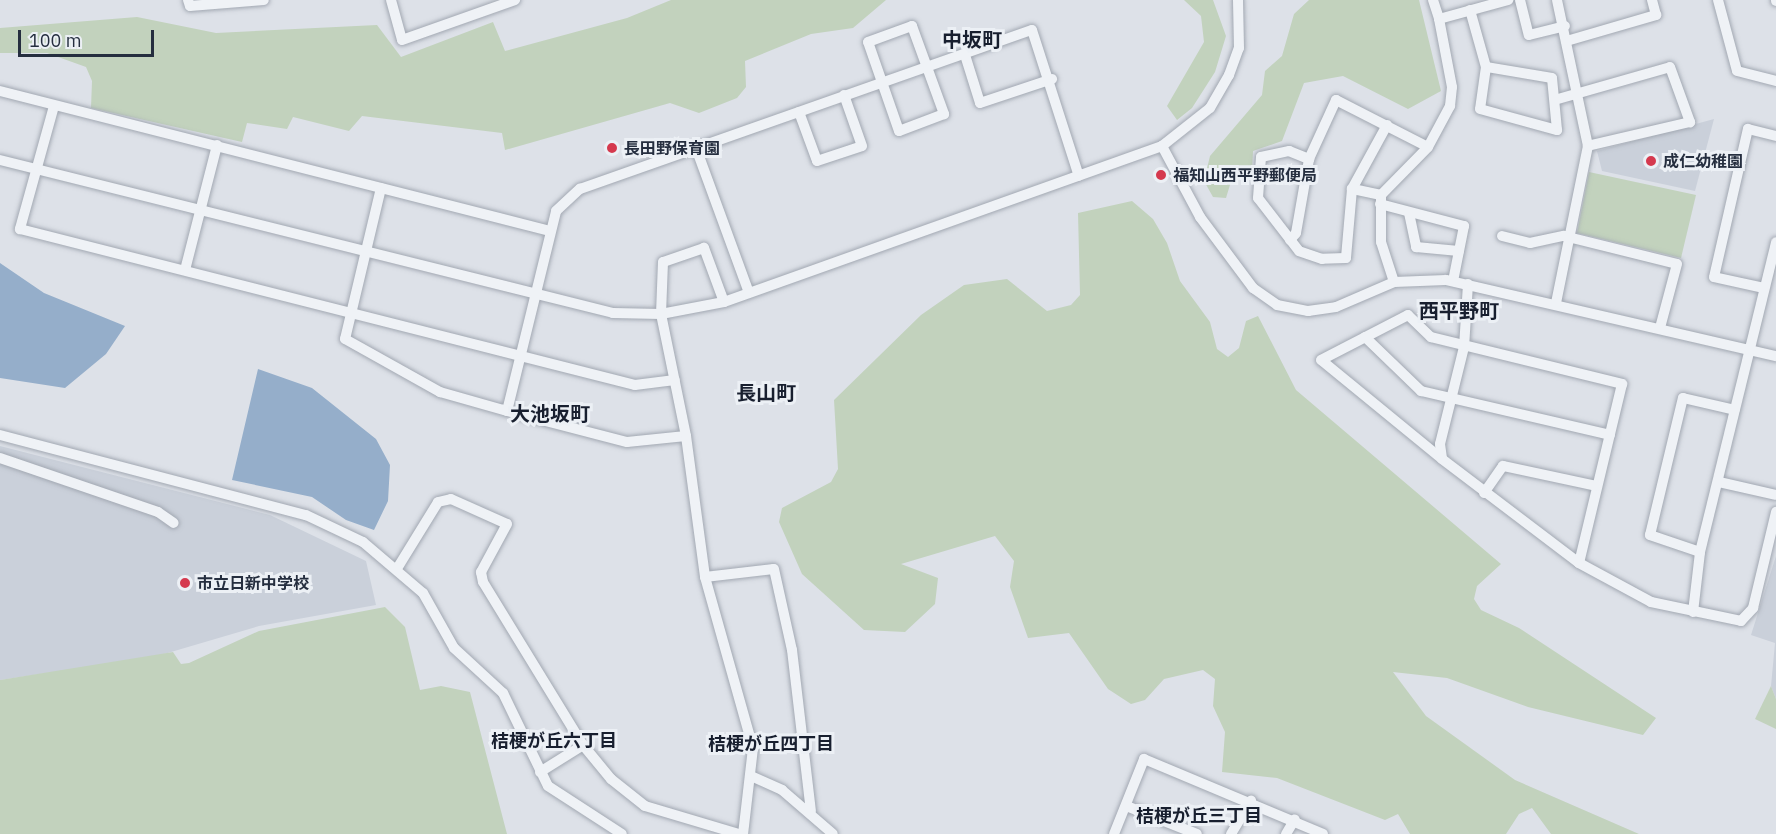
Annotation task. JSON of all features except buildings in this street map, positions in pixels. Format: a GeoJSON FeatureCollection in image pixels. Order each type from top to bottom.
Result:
{"type":"FeatureCollection","features":[{"type":"Feature","properties":{"kind":"street"},"geometry":{"type":"LineString","coordinates":[[188,0],[190,6],[264,0]]}},
{"type":"Feature","properties":{"kind":"street"},"geometry":{"type":"LineString","coordinates":[[391,0],[402,40],[509,1]]}},
{"type":"Feature","properties":{"kind":"street"},"geometry":{"type":"LineString","coordinates":[[0,160],[614,313],[661,314],[724,302],[1162,146],[1210,108],[1229,75],[1239,48],[1238,0]]}},
{"type":"Feature","properties":{"kind":"street"},"geometry":{"type":"LineString","coordinates":[[1394,282],[1381,242],[1380,200],[1428,147],[1442,126],[1452,87],[1434,0]]}},
{"type":"Feature","properties":{"kind":"street"},"geometry":{"type":"LineString","coordinates":[[1439,19],[1508,0]]}},
{"type":"Feature","properties":{"kind":"street"},"geometry":{"type":"LineString","coordinates":[[1520,0],[1529,35],[1566,26]]}},
{"type":"Feature","properties":{"kind":"street"},"geometry":{"type":"LineString","coordinates":[[1556,303],[1571,239],[1588,146],[1570,40],[1557,0]]}},
{"type":"Feature","properties":{"kind":"street"},"geometry":{"type":"LineString","coordinates":[[1570,40],[1656,15],[1652,0]]}},
{"type":"Feature","properties":{"kind":"street"},"geometry":{"type":"LineString","coordinates":[[1718,0],[1737,71],[1776,81]]}},
{"type":"Feature","properties":{"kind":"street"},"geometry":{"type":"LineString","coordinates":[[1470,10],[1486,67],[1480,109],[1557,129],[1558,99],[1552,78],[1486,67]]}},
{"type":"Feature","properties":{"kind":"street"},"geometry":{"type":"LineString","coordinates":[[912,26],[944,114],[898,131],[881,83],[868,42],[912,26]]}},
{"type":"Feature","properties":{"kind":"street"},"geometry":{"type":"LineString","coordinates":[[507,411],[556,211],[580,189],[1032,30],[1052,79],[1079,176]]}},
{"type":"Feature","properties":{"kind":"street"},"geometry":{"type":"LineString","coordinates":[[965,55],[980,103],[1052,79]]}},
{"type":"Feature","properties":{"kind":"street"},"geometry":{"type":"LineString","coordinates":[[1558,99],[1670,67],[1690,122],[1588,146]]}},
{"type":"Feature","properties":{"kind":"street"},"geometry":{"type":"LineString","coordinates":[[0,91],[550,231]]}},
{"type":"Feature","properties":{"kind":"street"},"geometry":{"type":"LineString","coordinates":[[799,112],[818,161],[862,146],[844,95]]}},
{"type":"Feature","properties":{"kind":"street"},"geometry":{"type":"LineString","coordinates":[[1290,240],[1296,233],[1309,159],[1336,100],[1428,147]]}},
{"type":"Feature","properties":{"kind":"street"},"geometry":{"type":"LineString","coordinates":[[54,106],[34,168],[20,229],[635,385],[675,380]]}},
{"type":"Feature","properties":{"kind":"street"},"geometry":{"type":"LineString","coordinates":[[1309,159],[1289,151],[1261,157],[1258,198],[1299,251],[1322,259],[1346,258],[1352,189],[1387,125]]}},
{"type":"Feature","properties":{"kind":"street"},"geometry":{"type":"LineString","coordinates":[[1764,288],[1714,277],[1748,129],[1776,136]]}},
{"type":"Feature","properties":{"kind":"street"},"geometry":{"type":"LineString","coordinates":[[185,270],[204,209],[217,145]]}},
{"type":"Feature","properties":{"kind":"street"},"geometry":{"type":"LineString","coordinates":[[1162,146],[1211,233],[1253,288],[1277,305],[1308,311],[1336,307],[1394,282],[1453,281],[1556,303],[1776,356]]}},
{"type":"Feature","properties":{"kind":"street"},"geometry":{"type":"LineString","coordinates":[[696,148],[749,293]]}},
{"type":"Feature","properties":{"kind":"street"},"geometry":{"type":"LineString","coordinates":[[381,188],[345,339],[440,392],[627,442],[686,436]]}},
{"type":"Feature","properties":{"kind":"street"},"geometry":{"type":"LineString","coordinates":[[1352,189],[1409,213],[1464,226],[1453,281]]}},
{"type":"Feature","properties":{"kind":"street"},"geometry":{"type":"LineString","coordinates":[[1409,213],[1416,247],[1459,251]]}},
{"type":"Feature","properties":{"kind":"street"},"geometry":{"type":"LineString","coordinates":[[1502,236],[1530,243],[1571,239],[1677,264],[1660,328]]}},
{"type":"Feature","properties":{"kind":"street"},"geometry":{"type":"LineString","coordinates":[[1693,612],[1700,552],[1776,242]]}},
{"type":"Feature","properties":{"kind":"street"},"geometry":{"type":"LineString","coordinates":[[398,567],[438,502],[452,499],[507,524],[481,572],[483,582],[583,745],[611,779],[645,806],[741,834],[751,776],[747,718],[705,577],[686,436],[661,314],[663,262],[704,248],[724,302]]}},
{"type":"Feature","properties":{"kind":"street"},"geometry":{"type":"LineString","coordinates":[[1442,459],[1449,399],[1464,347],[1468,284]]}},
{"type":"Feature","properties":{"kind":"street"},"geometry":{"type":"LineString","coordinates":[[1579,563],[1622,384],[1464,347],[1431,337],[1408,315],[1321,360],[1484,493],[1579,563],[1626,593],[1693,612],[1741,621],[1748,616],[1776,512]]}},
{"type":"Feature","properties":{"kind":"street"},"geometry":{"type":"LineString","coordinates":[[1365,337],[1421,391],[1610,435]]}},
{"type":"Feature","properties":{"kind":"street"},"geometry":{"type":"LineString","coordinates":[[1700,552],[1650,535],[1683,398],[1735,410]]}},
{"type":"Feature","properties":{"kind":"street"},"geometry":{"type":"LineString","coordinates":[[0,435],[306,515],[363,542],[398,567],[423,593],[454,648],[503,693],[540,772],[557,796],[622,834]]}},
{"type":"Feature","properties":{"kind":"street"},"geometry":{"type":"LineString","coordinates":[[0,458],[158,512],[174,524]]}},
{"type":"Feature","properties":{"kind":"street"},"geometry":{"type":"LineString","coordinates":[[1484,493],[1503,466],[1596,486]]}},
{"type":"Feature","properties":{"kind":"street"},"geometry":{"type":"LineString","coordinates":[[1719,482],[1776,495]]}},
{"type":"Feature","properties":{"kind":"street"},"geometry":{"type":"LineString","coordinates":[[705,577],[774,569],[792,650],[811,811]]}},
{"type":"Feature","properties":{"kind":"street"},"geometry":{"type":"LineString","coordinates":[[540,772],[583,745]]}},
{"type":"Feature","properties":{"kind":"street"},"geometry":{"type":"LineString","coordinates":[[1114,834],[1128,807],[1144,759],[1295,819],[1323,834]]}},
{"type":"Feature","properties":{"kind":"street"},"geometry":{"type":"LineString","coordinates":[[751,776],[811,811],[833,834]]}},
{"type":"Feature","properties":{"kind":"street"},"geometry":{"type":"LineString","coordinates":[[1231,834],[1251,801]]}},
{"type":"Feature","properties":{"kind":"street"},"geometry":{"type":"LineString","coordinates":[[1128,807],[1197,834]]}},
{"type":"Feature","properties":{"kind":"street"},"geometry":{"type":"LineString","coordinates":[[1286,834],[1295,819]]}},
{"type":"Feature","properties":{"kind":"shaded area","name":"成仁幼稚園"},"geometry":{"type":"Polygon","coordinates":[[[1714,119],[1695,191],[1602,171],[1597,151],[1714,119]]]}},
{"type":"Feature","properties":{"kind":"shaded area","name":"市立日新中学校"},"geometry":{"type":"Polygon","coordinates":[[[0,446],[270,515],[366,561],[376,605],[259,626],[154,657],[0,680],[0,446]]]}},
{"type":"Feature","properties":{"kind":"shaded area"},"geometry":{"type":"Polygon","coordinates":[[[1776,556],[1776,699],[1771,686],[1775,643],[1751,635],[1776,556]]]}},
{"type":"Feature","properties":{"kind":"green space"},"geometry":{"type":"Polygon","coordinates":[[[671,0],[886,0],[853,28],[811,34],[745,61],[746,87],[737,98],[699,113],[670,103],[505,150],[502,133],[362,116],[349,131],[293,117],[287,129],[247,123],[242,142],[91,108],[92,81],[86,67],[47,53],[0,53],[0,28],[137,17],[216,33],[377,25],[401,57],[493,22],[505,51],[627,18],[671,0]]]}},
{"type":"Feature","properties":{"kind":"green space"},"geometry":{"type":"Polygon","coordinates":[[[1184,0],[1213,0],[1226,36],[1215,72],[1192,108],[1177,120],[1167,106],[1204,42],[1201,16],[1184,0]]]}},
{"type":"Feature","properties":{"kind":"green space"},"geometry":{"type":"Polygon","coordinates":[[[1309,0],[1419,0],[1441,91],[1408,109],[1343,76],[1304,83],[1282,141],[1253,151],[1252,173],[1233,175],[1226,198],[1213,197],[1204,181],[1210,156],[1262,95],[1265,71],[1282,56],[1294,14],[1309,0]]]}},
{"type":"Feature","properties":{"kind":"green space"},"geometry":{"type":"Polygon","coordinates":[[[1589,172],[1696,195],[1681,258],[1577,233],[1589,172]]]}},
{"type":"Feature","properties":{"kind":"green space"},"geometry":{"type":"Polygon","coordinates":[[[1132,201],[1153,219],[1167,243],[1180,281],[1210,322],[1217,349],[1228,357],[1239,348],[1246,321],[1258,316],[1296,390],[1501,564],[1477,586],[1474,599],[1481,610],[1519,628],[1656,718],[1643,735],[1528,707],[1447,678],[1393,672],[1426,716],[1515,780],[1639,834],[1551,834],[1532,808],[1519,814],[1506,834],[1410,834],[1398,814],[1385,820],[1277,778],[1222,772],[1225,732],[1213,706],[1215,679],[1203,670],[1164,679],[1145,700],[1131,704],[1108,689],[1069,633],[1028,638],[1010,587],[1014,561],[995,536],[901,564],[938,578],[935,604],[905,632],[864,630],[802,574],[779,522],[782,508],[831,482],[838,469],[834,400],[921,315],[964,285],[1007,279],[1047,311],[1071,305],[1080,295],[1078,213],[1132,201]]]}},
{"type":"Feature","properties":{"kind":"green space"},"geometry":{"type":"Polygon","coordinates":[[[385,607],[405,627],[420,690],[441,686],[470,692],[507,834],[0,834],[0,680],[173,652],[181,664],[189,663],[259,631],[385,607]]]}},
{"type":"Feature","properties":{"kind":"green space"},"geometry":{"type":"Polygon","coordinates":[[[1771,686],[1776,699],[1776,729],[1755,719],[1771,686]]]}},
{"type":"Feature","properties":{"kind":"water"},"geometry":{"type":"Polygon","coordinates":[[[0,263],[44,293],[125,326],[106,354],[65,388],[0,378],[0,263]]]}},
{"type":"Feature","properties":{"kind":"water"},"geometry":{"type":"Polygon","coordinates":[[[258,369],[312,388],[376,439],[390,465],[388,501],[374,530],[346,520],[312,497],[232,480],[258,369]]]}},
{"type":"Feature","properties":{"kind":"place","name":"長田野保育園"},"geometry":{"type":"Point","coordinates":[612,148]}},
{"type":"Feature","properties":{"kind":"place","name":"成仁幼稚園"},"geometry":{"type":"Point","coordinates":[1651,161]}},
{"type":"Feature","properties":{"kind":"place","name":"福知山西平野郵便局"},"geometry":{"type":"Point","coordinates":[1161,175]}},
{"type":"Feature","properties":{"kind":"place","name":"市立日新中学校"},"geometry":{"type":"Point","coordinates":[185,583]}},
{"type":"Feature","properties":{"kind":"district","name":"中坂町"},"geometry":{"type":"Point","coordinates":[972,39]}},
{"type":"Feature","properties":{"kind":"district","name":"西平野町"},"geometry":{"type":"Point","coordinates":[1459,310]}},
{"type":"Feature","properties":{"kind":"district","name":"長山町"},"geometry":{"type":"Point","coordinates":[766,392]}},
{"type":"Feature","properties":{"kind":"district","name":"大池坂町"},"geometry":{"type":"Point","coordinates":[550,413]}},
{"type":"Feature","properties":{"kind":"district","name":"桔梗が丘六丁目"},"geometry":{"type":"Point","coordinates":[554,741]}},
{"type":"Feature","properties":{"kind":"district","name":"桔梗が丘四丁目"},"geometry":{"type":"Point","coordinates":[771,744]}},
{"type":"Feature","properties":{"kind":"district","name":"桔梗が丘三丁目"},"geometry":{"type":"Point","coordinates":[1199,816]}}]}
